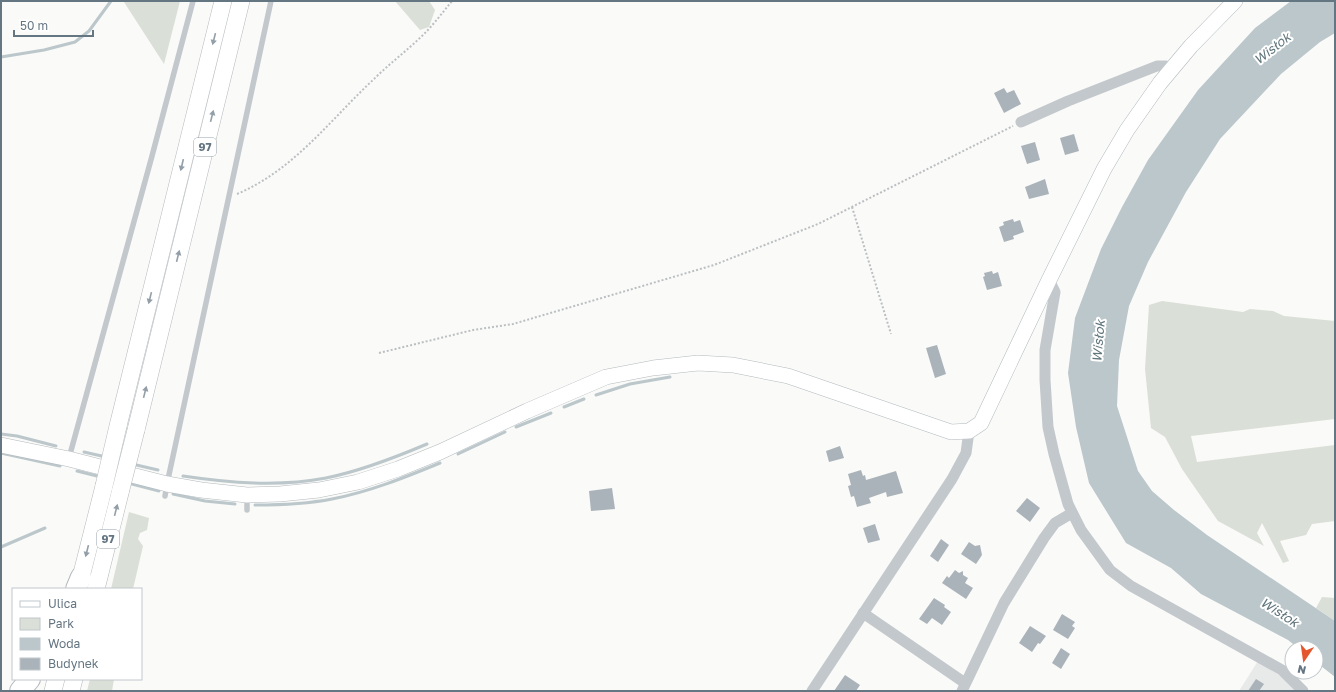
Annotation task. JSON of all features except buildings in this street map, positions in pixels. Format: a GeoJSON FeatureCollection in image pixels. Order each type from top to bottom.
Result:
{"type":"FeatureCollection","features":[{"type":"Feature","properties":{"kind":"highway"},"geometry":{"type":"LineString","coordinates":[[20,691],[29,680]]}},
{"type":"Feature","properties":{"kind":"main road","name":"97"},"geometry":{"type":"LineString","coordinates":[[83,586],[118,426],[223,1]]}},
{"type":"Feature","properties":{"kind":"main road","name":"97"},"geometry":{"type":"LineString","coordinates":[[83,586],[121,489],[241,1]]}},
{"type":"Feature","properties":{"kind":"main road"},"geometry":{"type":"LineString","coordinates":[[53,691],[56,680]]}},
{"type":"Feature","properties":{"kind":"main road"},"geometry":{"type":"LineString","coordinates":[[71,691],[74,680]]}},
{"type":"Feature","properties":{"kind":"street"},"geometry":{"type":"LineString","coordinates":[[1,445],[69,459],[166,490],[201,490],[247,503],[280,494],[319,490],[358,482],[398,469],[440,452],[527,411],[606,377],[653,368],[698,363],[733,366],[788,376],[951,432],[969,431],[981,423],[1048,280],[1104,169],[1127,130],[1191,46],[1235,1]]}},
{"type":"Feature","properties":{"kind":"street"},"geometry":{"type":"LineString","coordinates":[[1021,122],[1157,66],[1166,66],[1172,69]]}},
{"type":"Feature","properties":{"kind":"street"},"geometry":{"type":"LineString","coordinates":[[1048,280],[1055,292],[1045,350],[1048,427],[1068,504],[1081,530],[1110,570],[1131,586],[1282,670],[1303,691]]}},
{"type":"Feature","properties":{"kind":"street"},"geometry":{"type":"LineString","coordinates":[[812,691],[952,479],[966,453],[969,431]]}},
{"type":"Feature","properties":{"kind":"street"},"geometry":{"type":"LineString","coordinates":[[863,613],[964,687],[1004,603],[1044,538],[1055,523],[1072,513]]}},
{"type":"Feature","properties":{"kind":"lane"},"geometry":{"type":"LineString","coordinates":[[69,459],[193,1]]}},
{"type":"Feature","properties":{"kind":"lane"},"geometry":{"type":"LineString","coordinates":[[166,490],[271,1]]}},
{"type":"Feature","properties":{"kind":"path"},"geometry":{"type":"LineString","coordinates":[[228,198],[262,181],[287,164],[310,145],[374,79],[425,33],[452,1]]}},
{"type":"Feature","properties":{"kind":"path"},"geometry":{"type":"LineString","coordinates":[[379,353],[473,330],[514,324],[714,266],[818,224],[1021,122]]}},
{"type":"Feature","properties":{"kind":"path"},"geometry":{"type":"LineString","coordinates":[[852,206],[890,334]]}},
{"type":"Feature","properties":{"kind":"shaded area"},"geometry":{"type":"Polygon","coordinates":[[[1258,661],[1284,678],[1284,680],[1293,684],[1298,691],[1239,691],[1258,661]]]}},
{"type":"Feature","properties":{"kind":"green space"},"geometry":{"type":"Polygon","coordinates":[[[180,1],[164,64],[124,2],[180,1]]]}},
{"type":"Feature","properties":{"kind":"green space"},"geometry":{"type":"Polygon","coordinates":[[[395,1],[429,1],[435,10],[429,27],[420,30],[395,1]]]}},
{"type":"Feature","properties":{"kind":"green space"},"geometry":{"type":"Polygon","coordinates":[[[1162,301],[1243,312],[1250,309],[1273,311],[1284,316],[1335,321],[1335,419],[1191,436],[1197,462],[1335,445],[1335,521],[1312,524],[1306,535],[1280,541],[1289,561],[1283,563],[1262,523],[1257,533],[1264,546],[1218,521],[1182,469],[1165,437],[1151,428],[1145,369],[1149,305],[1162,301]]]}},
{"type":"Feature","properties":{"kind":"green space"},"geometry":{"type":"Polygon","coordinates":[[[129,512],[149,518],[147,530],[140,533],[138,539],[143,546],[133,588],[111,588],[129,512]]]}},
{"type":"Feature","properties":{"kind":"green space"},"geometry":{"type":"Polygon","coordinates":[[[1322,597],[1335,598],[1335,621],[1316,608],[1322,597]]]}},
{"type":"Feature","properties":{"kind":"green space"},"geometry":{"type":"Polygon","coordinates":[[[90,680],[114,680],[112,691],[87,691],[90,680]]]}},
{"type":"Feature","properties":{"kind":"water","name":"Wisłok"},"geometry":{"type":"Polygon","coordinates":[[[1291,1],[1335,1],[1335,33],[1320,42],[1281,74],[1220,139],[1186,192],[1148,262],[1129,306],[1119,360],[1117,406],[1138,471],[1152,491],[1207,535],[1335,621],[1335,677],[1324,668],[1324,640],[1288,640],[1201,594],[1171,568],[1126,543],[1089,483],[1076,427],[1068,373],[1075,318],[1101,249],[1122,207],[1148,160],[1198,90],[1255,28],[1291,1]]]}},
{"type":"Feature","properties":{"kind":"waterway"},"geometry":{"type":"LineString","coordinates":[[1,57],[44,50],[75,42],[89,31],[111,1]]}},
{"type":"Feature","properties":{"kind":"waterway"},"geometry":{"type":"LineString","coordinates":[[596,395],[630,384],[670,377]]}},
{"type":"Feature","properties":{"kind":"waterway"},"geometry":{"type":"LineString","coordinates":[[564,407],[584,399]]}},
{"type":"Feature","properties":{"kind":"waterway"},"geometry":{"type":"LineString","coordinates":[[516,427],[551,413]]}},
{"type":"Feature","properties":{"kind":"waterway"},"geometry":{"type":"LineString","coordinates":[[458,454],[505,432]]}},
{"type":"Feature","properties":{"kind":"waterway"},"geometry":{"type":"LineString","coordinates":[[1,434],[17,436],[56,446]]}},
{"type":"Feature","properties":{"kind":"waterway"},"geometry":{"type":"LineString","coordinates":[[183,476],[218,481],[254,483],[308,481],[365,468],[427,444]]}},
{"type":"Feature","properties":{"kind":"waterway"},"geometry":{"type":"LineString","coordinates":[[84,452],[106,457]]}},
{"type":"Feature","properties":{"kind":"waterway"},"geometry":{"type":"LineString","coordinates":[[1,453],[60,466]]}},
{"type":"Feature","properties":{"kind":"waterway"},"geometry":{"type":"LineString","coordinates":[[255,505],[304,503],[346,496],[387,484],[440,463]]}},
{"type":"Feature","properties":{"kind":"waterway"},"geometry":{"type":"LineString","coordinates":[[132,464],[158,470]]}},
{"type":"Feature","properties":{"kind":"waterway"},"geometry":{"type":"LineString","coordinates":[[77,471],[101,477]]}},
{"type":"Feature","properties":{"kind":"waterway"},"geometry":{"type":"LineString","coordinates":[[128,483],[159,491]]}},
{"type":"Feature","properties":{"kind":"waterway"},"geometry":{"type":"LineString","coordinates":[[173,494],[205,501],[235,504]]}},
{"type":"Feature","properties":{"kind":"waterway"},"geometry":{"type":"LineString","coordinates":[[1,547],[45,528]]}}]}
